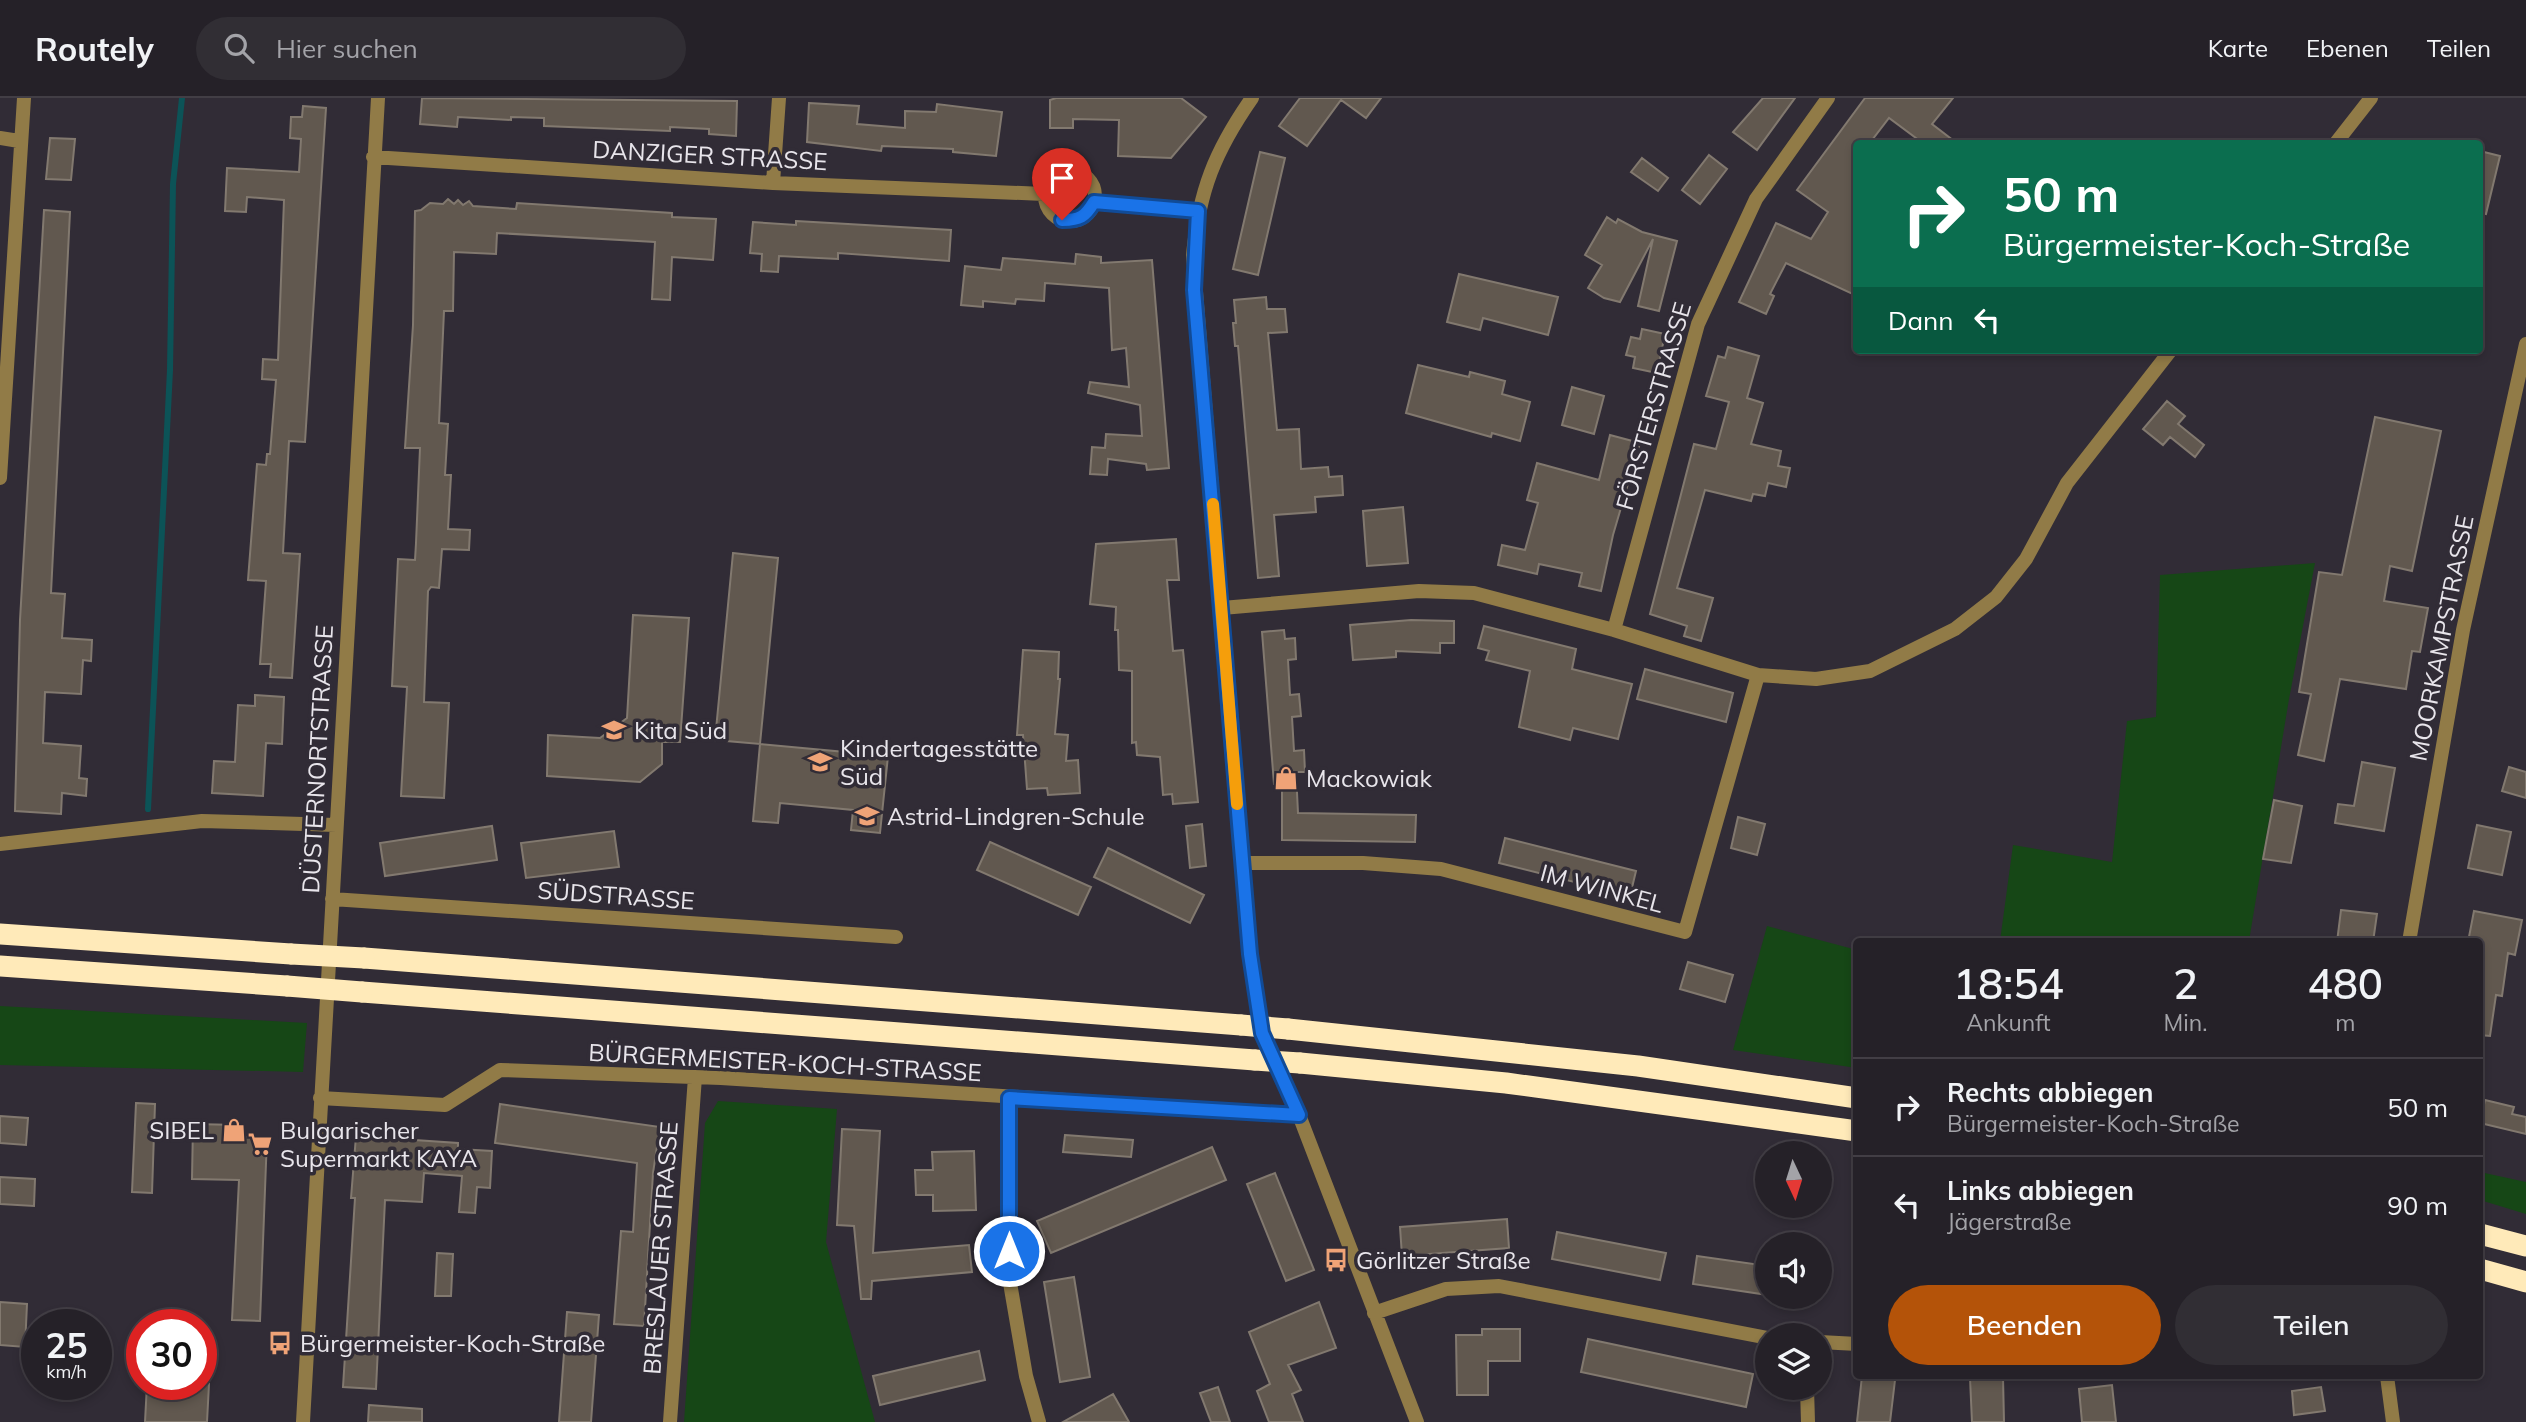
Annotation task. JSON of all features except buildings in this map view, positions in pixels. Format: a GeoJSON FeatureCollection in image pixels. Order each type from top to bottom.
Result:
{"type":"FeatureCollection","features":[{"type":"Feature","properties":{"kind":"highway"},"geometry":{"type":"LineString","coordinates":[[0,934],[364,958],[1289,1028],[1638,1066],[1853,1097]]}},
{"type":"Feature","properties":{"kind":"highway"},"geometry":{"type":"LineString","coordinates":[[0,967],[287,986],[1300,1063],[1506,1083],[1853,1130]]}},
{"type":"Feature","properties":{"kind":"highway"},"geometry":{"type":"LineString","coordinates":[[2483,1235],[2526,1246]]}},
{"type":"Feature","properties":{"kind":"highway"},"geometry":{"type":"LineString","coordinates":[[2483,1270],[2526,1282]]}},
{"type":"Feature","properties":{"kind":"street"},"geometry":{"type":"LineString","coordinates":[[0,478],[3,364],[24,98]]}},
{"type":"Feature","properties":{"kind":"street","name":"DÜSTERNORTSTRASSE"},"geometry":{"type":"LineString","coordinates":[[303,1422],[378,98]]}},
{"type":"Feature","properties":{"kind":"street"},"geometry":{"type":"LineString","coordinates":[[773,183],[779,98]]}},
{"type":"Feature","properties":{"kind":"street"},"geometry":{"type":"LineString","coordinates":[[1252,98],[1232,126],[1208,175],[1198,211],[1194,290],[1250,954],[1262,1033],[1299,1115],[1417,1422]]}},
{"type":"Feature","properties":{"kind":"street","name":"FÖRSTERSTRASSE"},"geometry":{"type":"LineString","coordinates":[[1614,631],[1698,324],[1756,199],[1828,98]]}},
{"type":"Feature","properties":{"kind":"street"},"geometry":{"type":"LineString","coordinates":[[2337,140],[2371,98]]}},
{"type":"Feature","properties":{"kind":"street"},"geometry":{"type":"LineString","coordinates":[[0,138],[19,141]]}},
{"type":"Feature","properties":{"kind":"street","name":"DANZIGER STRASSE"},"geometry":{"type":"LineString","coordinates":[[373,156],[773,183],[1044,194]]}},
{"type":"Feature","properties":{"kind":"street"},"geometry":{"type":"LineString","coordinates":[[1071,170],[1086,176],[1095,190],[1094,202],[1087,215],[1078,220],[1062,220],[1048,210],[1044,194],[1048,182],[1057,174],[1071,170]]}},
{"type":"Feature","properties":{"kind":"street"},"geometry":{"type":"LineString","coordinates":[[1094,202],[1198,211]]}},
{"type":"Feature","properties":{"kind":"street","name":"MOORKAMPSTRASSE"},"geometry":{"type":"LineString","coordinates":[[2410,938],[2463,630],[2526,344]]}},
{"type":"Feature","properties":{"kind":"street"},"geometry":{"type":"LineString","coordinates":[[1222,608],[1419,591],[1474,593],[1614,631],[1758,675],[1816,679],[1870,671],[1955,629],[1986,605],[2026,559],[2067,483],[2168,354]]}},
{"type":"Feature","properties":{"kind":"street","name":"IM WINKEL"},"geometry":{"type":"LineString","coordinates":[[1242,863],[1363,863],[1441,869],[1685,932],[1758,675]]}},
{"type":"Feature","properties":{"kind":"street"},"geometry":{"type":"LineString","coordinates":[[0,844],[202,821],[336,825]]}},
{"type":"Feature","properties":{"kind":"street","name":"SÜDSTRASSE"},"geometry":{"type":"LineString","coordinates":[[332,899],[896,937]]}},
{"type":"Feature","properties":{"kind":"street","name":"BÜRGERMEISTER-KOCH-STRASSE"},"geometry":{"type":"LineString","coordinates":[[320,1098],[445,1105],[500,1070],[695,1077],[1299,1115]]}},
{"type":"Feature","properties":{"kind":"street","name":"BRESLAUER STRASSE"},"geometry":{"type":"LineString","coordinates":[[670,1422],[695,1077]]}},
{"type":"Feature","properties":{"kind":"street"},"geometry":{"type":"LineString","coordinates":[[1009,1098],[1009,1277],[1027,1376],[1039,1422]]}},
{"type":"Feature","properties":{"kind":"street"},"geometry":{"type":"LineString","coordinates":[[1374,1314],[1446,1289],[1499,1286],[1755,1335]]}},
{"type":"Feature","properties":{"kind":"street"},"geometry":{"type":"LineString","coordinates":[[1832,1343],[1853,1344]]}},
{"type":"Feature","properties":{"kind":"street"},"geometry":{"type":"LineString","coordinates":[[2388,1379],[2393,1422]]}},
{"type":"Feature","properties":{"kind":"street"},"geometry":{"type":"LineString","coordinates":[[1807,1400],[1808,1422]]}},
{"type":"Feature","properties":{"kind":"green space"},"geometry":{"type":"Polygon","coordinates":[[[2315,563],[2289,699],[2249,938],[2000,938],[2013,845],[2112,862],[2127,721],[2156,717],[2160,575],[2315,563]]]}},
{"type":"Feature","properties":{"kind":"green space"},"geometry":{"type":"Polygon","coordinates":[[[1767,926],[1853,949],[1853,1067],[1733,1050],[1767,926]]]}},
{"type":"Feature","properties":{"kind":"green space"},"geometry":{"type":"Polygon","coordinates":[[[0,1006],[307,1023],[303,1072],[0,1065],[0,1006]]]}},
{"type":"Feature","properties":{"kind":"green space"},"geometry":{"type":"Polygon","coordinates":[[[718,1101],[837,1109],[826,1242],[875,1422],[684,1422],[705,1123],[718,1101]]]}},
{"type":"Feature","properties":{"kind":"green space"},"geometry":{"type":"Polygon","coordinates":[[[2483,1173],[2526,1182],[2526,1214],[2483,1201],[2483,1173]]]}},
{"type":"Feature","properties":{"kind":"waterway"},"geometry":{"type":"LineString","coordinates":[[148,809],[170,370],[173,184],[182,98]]}},
{"type":"Feature","properties":{"kind":"slow traffic"},"geometry":{"type":"LineString","coordinates":[[1213,504],[1237,804]]}},
{"type":"Feature","properties":{"kind":"place","name":"Kita Süd"},"geometry":{"type":"Point","coordinates":[614,730]}},
{"type":"Feature","properties":{"kind":"place","name":"Kindertagesstätte Süd"},"geometry":{"type":"Point","coordinates":[820,762]}},
{"type":"Feature","properties":{"kind":"place","name":"Mackowiak"},"geometry":{"type":"Point","coordinates":[1286,778]}},
{"type":"Feature","properties":{"kind":"place","name":"Astrid-Lindgren-Schule"},"geometry":{"type":"Point","coordinates":[867,816]}},
{"type":"Feature","properties":{"kind":"place","name":"SIBEL"},"geometry":{"type":"Point","coordinates":[234,1130]}},
{"type":"Feature","properties":{"kind":"place","name":"Bulgarischer Supermarkt KAYA"},"geometry":{"type":"Point","coordinates":[260,1144]}},
{"type":"Feature","properties":{"kind":"place","name":"Görlitzer Straße"},"geometry":{"type":"Point","coordinates":[1336,1260]}},
{"type":"Feature","properties":{"kind":"place","name":"Bürgermeister-Koch-Straße"},"geometry":{"type":"Point","coordinates":[280,1343]}},
{"type":"Feature","properties":{"kind":"route"},"geometry":{"type":"LineString","coordinates":[[1009,1251],[1009,1098],[1299,1115],[1262,1033],[1250,954],[1194,290],[1193,255],[1198,211],[1094,202],[1087,215],[1078,220],[1062,220]]}}]}
